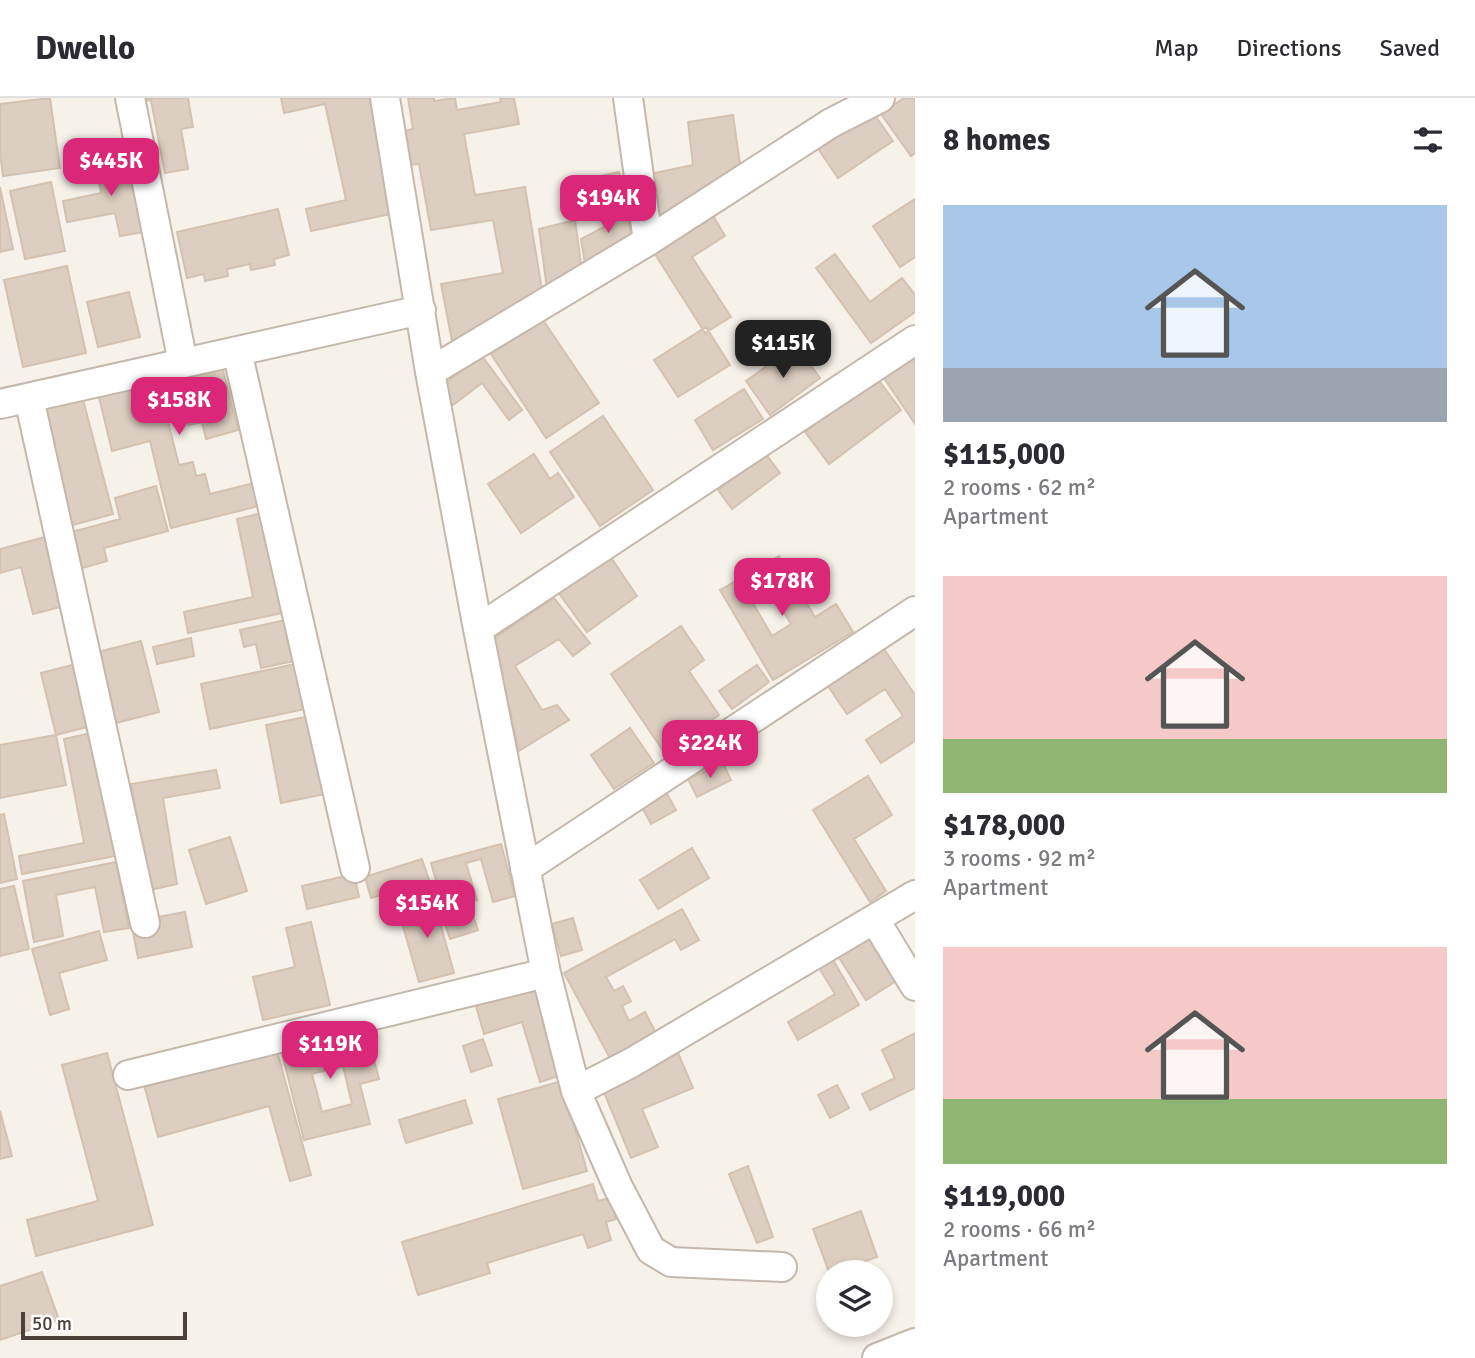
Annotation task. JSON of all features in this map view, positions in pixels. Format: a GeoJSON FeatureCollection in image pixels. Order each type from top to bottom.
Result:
{"type":"FeatureCollection","features":[{"type":"Feature","properties":{"kind":"street"},"geometry":{"type":"LineString","coordinates":[[130,98],[183,363]]}},
{"type":"Feature","properties":{"kind":"street"},"geometry":{"type":"LineString","coordinates":[[385,98],[430,372],[478,629],[547,973],[576,1091],[618,1188],[651,1250],[671,1262],[782,1267]]}},
{"type":"Feature","properties":{"kind":"street"},"geometry":{"type":"LineString","coordinates":[[628,98],[649,241]]}},
{"type":"Feature","properties":{"kind":"street"},"geometry":{"type":"LineString","coordinates":[[430,372],[649,241],[830,110],[880,98]]}},
{"type":"Feature","properties":{"kind":"street"},"geometry":{"type":"LineString","coordinates":[[0,404],[421,310]]}},
{"type":"Feature","properties":{"kind":"street"},"geometry":{"type":"LineString","coordinates":[[478,629],[915,340]]}},
{"type":"Feature","properties":{"kind":"street"},"geometry":{"type":"LineString","coordinates":[[237,351],[355,868]]}},
{"type":"Feature","properties":{"kind":"street"},"geometry":{"type":"LineString","coordinates":[[29,398],[145,923]]}},
{"type":"Feature","properties":{"kind":"street"},"geometry":{"type":"LineString","coordinates":[[525,869],[915,611]]}},
{"type":"Feature","properties":{"kind":"street"},"geometry":{"type":"LineString","coordinates":[[576,1091],[631,1063],[915,895]]}},
{"type":"Feature","properties":{"kind":"street"},"geometry":{"type":"LineString","coordinates":[[875,920],[915,986]]}},
{"type":"Feature","properties":{"kind":"street"},"geometry":{"type":"LineString","coordinates":[[128,1075],[547,973]]}},
{"type":"Feature","properties":{"kind":"street"},"geometry":{"type":"LineString","coordinates":[[877,1358],[915,1343]]}},
{"type":"Feature","properties":{"kind":"building"},"geometry":{"type":"Polygon","coordinates":[[[50,98],[60,168],[3,176],[0,104],[50,98]]]}},
{"type":"Feature","properties":{"kind":"building"},"geometry":{"type":"Polygon","coordinates":[[[144,98],[188,98],[193,127],[181,129],[188,169],[165,173],[151,100],[144,101],[144,98]]]}},
{"type":"Feature","properties":{"kind":"building"},"geometry":{"type":"Polygon","coordinates":[[[281,98],[370,98],[395,213],[311,231],[306,209],[346,200],[325,104],[284,113],[281,98]]]}},
{"type":"Feature","properties":{"kind":"building"},"geometry":{"type":"Polygon","coordinates":[[[408,98],[434,98],[434,101],[455,98],[457,110],[501,102],[500,98],[514,98],[519,124],[464,134],[475,195],[525,187],[543,296],[452,341],[441,284],[503,273],[493,220],[431,230],[419,164],[409,165],[403,131],[413,129],[408,98]]]}},
{"type":"Feature","properties":{"kind":"building"},"geometry":{"type":"Polygon","coordinates":[[[904,98],[915,98],[915,153],[911,156],[881,114],[904,98]]]}},
{"type":"Feature","properties":{"kind":"building"},"geometry":{"type":"Polygon","coordinates":[[[871,110],[893,141],[838,178],[817,147],[871,110]]]}},
{"type":"Feature","properties":{"kind":"building"},"geometry":{"type":"Polygon","coordinates":[[[733,115],[740,164],[656,223],[645,175],[693,165],[688,122],[733,115]]]}},
{"type":"Feature","properties":{"kind":"building"},"geometry":{"type":"Polygon","coordinates":[[[130,156],[144,232],[120,236],[115,213],[67,222],[63,201],[101,193],[96,162],[130,156]]]}},
{"type":"Feature","properties":{"kind":"building"},"geometry":{"type":"Polygon","coordinates":[[[619,172],[626,200],[575,212],[567,183],[619,172]]]}},
{"type":"Feature","properties":{"kind":"building"},"geometry":{"type":"Polygon","coordinates":[[[51,182],[65,251],[25,259],[10,191],[51,182]]]}},
{"type":"Feature","properties":{"kind":"building"},"geometry":{"type":"Polygon","coordinates":[[[0,187],[13,249],[0,252],[0,187]]]}},
{"type":"Feature","properties":{"kind":"building"},"geometry":{"type":"Polygon","coordinates":[[[915,199],[915,257],[900,267],[873,226],[915,199]]]}},
{"type":"Feature","properties":{"kind":"building"},"geometry":{"type":"Polygon","coordinates":[[[626,206],[632,241],[585,264],[581,239],[604,227],[602,210],[626,206]]]}},
{"type":"Feature","properties":{"kind":"building"},"geometry":{"type":"Polygon","coordinates":[[[278,209],[289,255],[274,259],[275,265],[251,270],[250,264],[227,269],[228,276],[205,281],[204,274],[187,278],[177,232],[278,209]]]}},
{"type":"Feature","properties":{"kind":"building"},"geometry":{"type":"Polygon","coordinates":[[[712,214],[725,236],[692,257],[731,317],[705,333],[653,251],[712,214]]]}},
{"type":"Feature","properties":{"kind":"building"},"geometry":{"type":"Polygon","coordinates":[[[575,220],[582,271],[547,289],[539,229],[575,220]]]}},
{"type":"Feature","properties":{"kind":"building"},"geometry":{"type":"Polygon","coordinates":[[[835,254],[870,302],[902,278],[915,295],[915,312],[871,343],[816,268],[835,254]]]}},
{"type":"Feature","properties":{"kind":"building"},"geometry":{"type":"Polygon","coordinates":[[[67,266],[86,353],[23,367],[4,280],[67,266]]]}},
{"type":"Feature","properties":{"kind":"building"},"geometry":{"type":"Polygon","coordinates":[[[129,292],[140,337],[98,347],[87,302],[129,292]]]}},
{"type":"Feature","properties":{"kind":"building"},"geometry":{"type":"Polygon","coordinates":[[[543,320],[599,403],[546,438],[491,354],[543,320]]]}},
{"type":"Feature","properties":{"kind":"building"},"geometry":{"type":"Polygon","coordinates":[[[706,327],[730,365],[678,397],[654,360],[706,327]]]}},
{"type":"Feature","properties":{"kind":"building"},"geometry":{"type":"Polygon","coordinates":[[[796,345],[820,378],[770,415],[746,381],[796,345]]]}},
{"type":"Feature","properties":{"kind":"building"},"geometry":{"type":"Polygon","coordinates":[[[915,353],[915,424],[882,375],[915,353]]]}},
{"type":"Feature","properties":{"kind":"building"},"geometry":{"type":"Polygon","coordinates":[[[482,356],[522,410],[509,420],[482,383],[453,405],[440,387],[482,356]]]}},
{"type":"Feature","properties":{"kind":"building"},"geometry":{"type":"Polygon","coordinates":[[[221,362],[238,430],[206,439],[202,422],[189,425],[186,413],[167,418],[179,465],[193,462],[196,476],[205,474],[210,494],[258,482],[263,505],[171,528],[150,441],[112,451],[98,393],[221,362]]]}},
{"type":"Feature","properties":{"kind":"building"},"geometry":{"type":"Polygon","coordinates":[[[877,378],[901,410],[829,464],[805,432],[877,378]]]}},
{"type":"Feature","properties":{"kind":"building"},"geometry":{"type":"Polygon","coordinates":[[[744,389],[763,419],[713,450],[695,420],[744,389]]]}},
{"type":"Feature","properties":{"kind":"building"},"geometry":{"type":"Polygon","coordinates":[[[81,392],[113,514],[73,525],[40,403],[81,392]]]}},
{"type":"Feature","properties":{"kind":"building"},"geometry":{"type":"Polygon","coordinates":[[[603,416],[653,490],[600,526],[550,452],[603,416]]]}},
{"type":"Feature","properties":{"kind":"building"},"geometry":{"type":"Polygon","coordinates":[[[534,454],[550,479],[558,473],[574,497],[521,533],[488,484],[534,454]]]}},
{"type":"Feature","properties":{"kind":"building"},"geometry":{"type":"Polygon","coordinates":[[[766,454],[780,473],[732,509],[718,490],[766,454]]]}},
{"type":"Feature","properties":{"kind":"building"},"geometry":{"type":"Polygon","coordinates":[[[156,486],[168,531],[104,548],[107,561],[82,568],[72,532],[120,519],[115,498],[156,486]]]}},
{"type":"Feature","properties":{"kind":"building"},"geometry":{"type":"Polygon","coordinates":[[[266,512],[287,612],[188,633],[184,612],[253,597],[237,519],[266,512]]]}},
{"type":"Feature","properties":{"kind":"building"},"geometry":{"type":"Polygon","coordinates":[[[45,537],[64,606],[33,614],[21,567],[0,573],[0,549],[45,537]]]}},
{"type":"Feature","properties":{"kind":"building"},"geometry":{"type":"Polygon","coordinates":[[[610,556],[637,596],[587,632],[558,592],[610,556]]]}},
{"type":"Feature","properties":{"kind":"building"},"geometry":{"type":"Polygon","coordinates":[[[779,556],[815,617],[836,604],[853,632],[773,680],[720,590],[779,556]],[[769,589],[751,600],[772,636],[791,624],[769,589]]]}},
{"type":"Feature","properties":{"kind":"building"},"geometry":{"type":"Polygon","coordinates":[[[554,598],[590,643],[573,656],[559,639],[515,666],[542,710],[557,705],[569,720],[519,751],[493,639],[554,598]]]}},
{"type":"Feature","properties":{"kind":"building"},"geometry":{"type":"Polygon","coordinates":[[[290,619],[299,660],[261,668],[256,644],[244,647],[240,630],[290,619]]]}},
{"type":"Feature","properties":{"kind":"building"},"geometry":{"type":"Polygon","coordinates":[[[681,626],[704,660],[689,671],[719,715],[664,752],[611,674],[681,626]]]}},
{"type":"Feature","properties":{"kind":"building"},"geometry":{"type":"Polygon","coordinates":[[[191,638],[194,656],[157,664],[153,647],[191,638]]]}},
{"type":"Feature","properties":{"kind":"building"},"geometry":{"type":"Polygon","coordinates":[[[141,641],[159,712],[116,723],[98,652],[141,641]]]}},
{"type":"Feature","properties":{"kind":"building"},"geometry":{"type":"Polygon","coordinates":[[[882,646],[915,695],[915,741],[881,763],[866,740],[903,716],[885,689],[847,714],[826,683],[882,646]]]}},
{"type":"Feature","properties":{"kind":"building"},"geometry":{"type":"Polygon","coordinates":[[[300,663],[310,708],[210,729],[201,684],[300,663]]]}},
{"type":"Feature","properties":{"kind":"building"},"geometry":{"type":"Polygon","coordinates":[[[76,664],[91,726],[56,735],[41,673],[76,664]]]}},
{"type":"Feature","properties":{"kind":"building"},"geometry":{"type":"Polygon","coordinates":[[[757,665],[769,682],[732,709],[719,691],[757,665]]]}},
{"type":"Feature","properties":{"kind":"building"},"geometry":{"type":"Polygon","coordinates":[[[310,716],[325,794],[281,803],[266,725],[310,716]]]}},
{"type":"Feature","properties":{"kind":"building"},"geometry":{"type":"Polygon","coordinates":[[[630,728],[654,763],[614,789],[591,755],[630,728]]]}},
{"type":"Feature","properties":{"kind":"building"},"geometry":{"type":"Polygon","coordinates":[[[91,733],[115,856],[22,874],[19,856],[84,843],[64,739],[91,733]]]}},
{"type":"Feature","properties":{"kind":"building"},"geometry":{"type":"Polygon","coordinates":[[[56,735],[66,785],[0,798],[0,745],[56,735]]]}},
{"type":"Feature","properties":{"kind":"building"},"geometry":{"type":"Polygon","coordinates":[[[723,763],[731,780],[697,797],[688,779],[723,763]]]}},
{"type":"Feature","properties":{"kind":"building"},"geometry":{"type":"Polygon","coordinates":[[[216,770],[220,788],[163,798],[177,884],[150,890],[131,784],[216,770]]]}},
{"type":"Feature","properties":{"kind":"building"},"geometry":{"type":"Polygon","coordinates":[[[868,776],[892,815],[854,839],[886,891],[870,902],[813,810],[868,776]]]}},
{"type":"Feature","properties":{"kind":"building"},"geometry":{"type":"Polygon","coordinates":[[[666,792],[676,810],[651,824],[641,806],[666,792]]]}},
{"type":"Feature","properties":{"kind":"building"},"geometry":{"type":"Polygon","coordinates":[[[4,814],[17,879],[0,883],[0,815],[4,814]]]}},
{"type":"Feature","properties":{"kind":"building"},"geometry":{"type":"Polygon","coordinates":[[[230,837],[247,891],[206,904],[189,850],[230,837]]]}},
{"type":"Feature","properties":{"kind":"building"},"geometry":{"type":"Polygon","coordinates":[[[501,844],[515,896],[493,902],[481,859],[466,863],[477,900],[444,909],[431,863],[501,844]]]}},
{"type":"Feature","properties":{"kind":"building"},"geometry":{"type":"Polygon","coordinates":[[[692,848],[709,878],[658,909],[640,880],[692,848]]]}},
{"type":"Feature","properties":{"kind":"building"},"geometry":{"type":"Polygon","coordinates":[[[422,859],[429,880],[371,898],[365,877],[422,859]]]}},
{"type":"Feature","properties":{"kind":"building"},"geometry":{"type":"Polygon","coordinates":[[[116,862],[129,928],[104,932],[95,887],[56,895],[63,936],[34,942],[23,881],[116,862]]]}},
{"type":"Feature","properties":{"kind":"building"},"geometry":{"type":"Polygon","coordinates":[[[354,874],[359,897],[307,909],[302,886],[354,874]]]}},
{"type":"Feature","properties":{"kind":"building"},"geometry":{"type":"Polygon","coordinates":[[[14,886],[29,949],[0,956],[0,889],[14,886]]]}},
{"type":"Feature","properties":{"kind":"building"},"geometry":{"type":"Polygon","coordinates":[[[431,890],[454,973],[419,982],[402,923],[417,918],[411,895],[431,890]]]}},
{"type":"Feature","properties":{"kind":"building"},"geometry":{"type":"Polygon","coordinates":[[[682,909],[699,940],[681,950],[675,939],[606,977],[614,991],[623,986],[631,1001],[622,1006],[629,1021],[645,1012],[658,1037],[612,1062],[564,973],[682,909]]]}},
{"type":"Feature","properties":{"kind":"building"},"geometry":{"type":"Polygon","coordinates":[[[185,912],[192,947],[138,958],[131,922],[185,912]]]}},
{"type":"Feature","properties":{"kind":"building"},"geometry":{"type":"Polygon","coordinates":[[[472,912],[478,930],[450,939],[444,921],[472,912]]]}},
{"type":"Feature","properties":{"kind":"building"},"geometry":{"type":"Polygon","coordinates":[[[573,918],[582,950],[561,956],[552,924],[573,918]]]}},
{"type":"Feature","properties":{"kind":"building"},"geometry":{"type":"Polygon","coordinates":[[[311,922],[330,1005],[263,1020],[253,977],[295,967],[286,928],[311,922]]]}},
{"type":"Feature","properties":{"kind":"building"},"geometry":{"type":"Polygon","coordinates":[[[99,931],[107,960],[59,973],[69,1009],[50,1015],[32,949],[99,931]]]}},
{"type":"Feature","properties":{"kind":"building"},"geometry":{"type":"Polygon","coordinates":[[[872,931],[901,978],[866,1000],[836,953],[872,931]]]}},
{"type":"Feature","properties":{"kind":"building"},"geometry":{"type":"Polygon","coordinates":[[[832,958],[859,1005],[798,1040],[788,1022],[835,994],[818,966],[832,958]]]}},
{"type":"Feature","properties":{"kind":"building"},"geometry":{"type":"Polygon","coordinates":[[[536,980],[565,1074],[540,1082],[522,1022],[484,1034],[474,999],[536,980]]]}},
{"type":"Feature","properties":{"kind":"building"},"geometry":{"type":"Polygon","coordinates":[[[365,1025],[379,1079],[360,1084],[370,1124],[304,1140],[280,1046],[365,1025]],[[343,1066],[312,1074],[322,1112],[352,1104],[343,1066]]]}},
{"type":"Feature","properties":{"kind":"building"},"geometry":{"type":"Polygon","coordinates":[[[915,1033],[915,1088],[870,1110],[862,1094],[895,1078],[882,1050],[915,1033]]]}},
{"type":"Feature","properties":{"kind":"building"},"geometry":{"type":"Polygon","coordinates":[[[483,1039],[492,1065],[471,1072],[463,1046],[483,1039]]]}},
{"type":"Feature","properties":{"kind":"building"},"geometry":{"type":"Polygon","coordinates":[[[275,1044],[311,1175],[290,1181],[269,1106],[158,1137],[143,1081],[275,1044]]]}},
{"type":"Feature","properties":{"kind":"building"},"geometry":{"type":"Polygon","coordinates":[[[107,1053],[153,1225],[36,1256],[27,1220],[98,1201],[62,1065],[107,1053]]]}},
{"type":"Feature","properties":{"kind":"building"},"geometry":{"type":"Polygon","coordinates":[[[678,1053],[693,1088],[642,1109],[658,1147],[631,1158],[601,1085],[678,1053]]]}},
{"type":"Feature","properties":{"kind":"building"},"geometry":{"type":"Polygon","coordinates":[[[562,1081],[587,1171],[523,1189],[498,1099],[562,1081]]]}},
{"type":"Feature","properties":{"kind":"building"},"geometry":{"type":"Polygon","coordinates":[[[837,1085],[849,1108],[830,1118],[818,1095],[837,1085]]]}},
{"type":"Feature","properties":{"kind":"building"},"geometry":{"type":"Polygon","coordinates":[[[465,1100],[472,1123],[406,1143],[399,1120],[465,1100]]]}},
{"type":"Feature","properties":{"kind":"building"},"geometry":{"type":"Polygon","coordinates":[[[0,1111],[12,1156],[0,1159],[0,1111]]]}},
{"type":"Feature","properties":{"kind":"building"},"geometry":{"type":"Polygon","coordinates":[[[748,1166],[773,1237],[757,1243],[729,1174],[748,1166]]]}},
{"type":"Feature","properties":{"kind":"building"},"geometry":{"type":"Polygon","coordinates":[[[593,1184],[598,1201],[610,1198],[616,1219],[606,1222],[611,1240],[588,1248],[583,1234],[487,1263],[490,1273],[418,1295],[402,1242],[593,1184]]]}},
{"type":"Feature","properties":{"kind":"building"},"geometry":{"type":"Polygon","coordinates":[[[861,1211],[877,1257],[869,1260],[825,1260],[813,1229],[861,1211]]]}},
{"type":"Feature","properties":{"kind":"building"},"geometry":{"type":"Polygon","coordinates":[[[42,1272],[59,1320],[0,1340],[0,1286],[42,1272]]]}}]}
